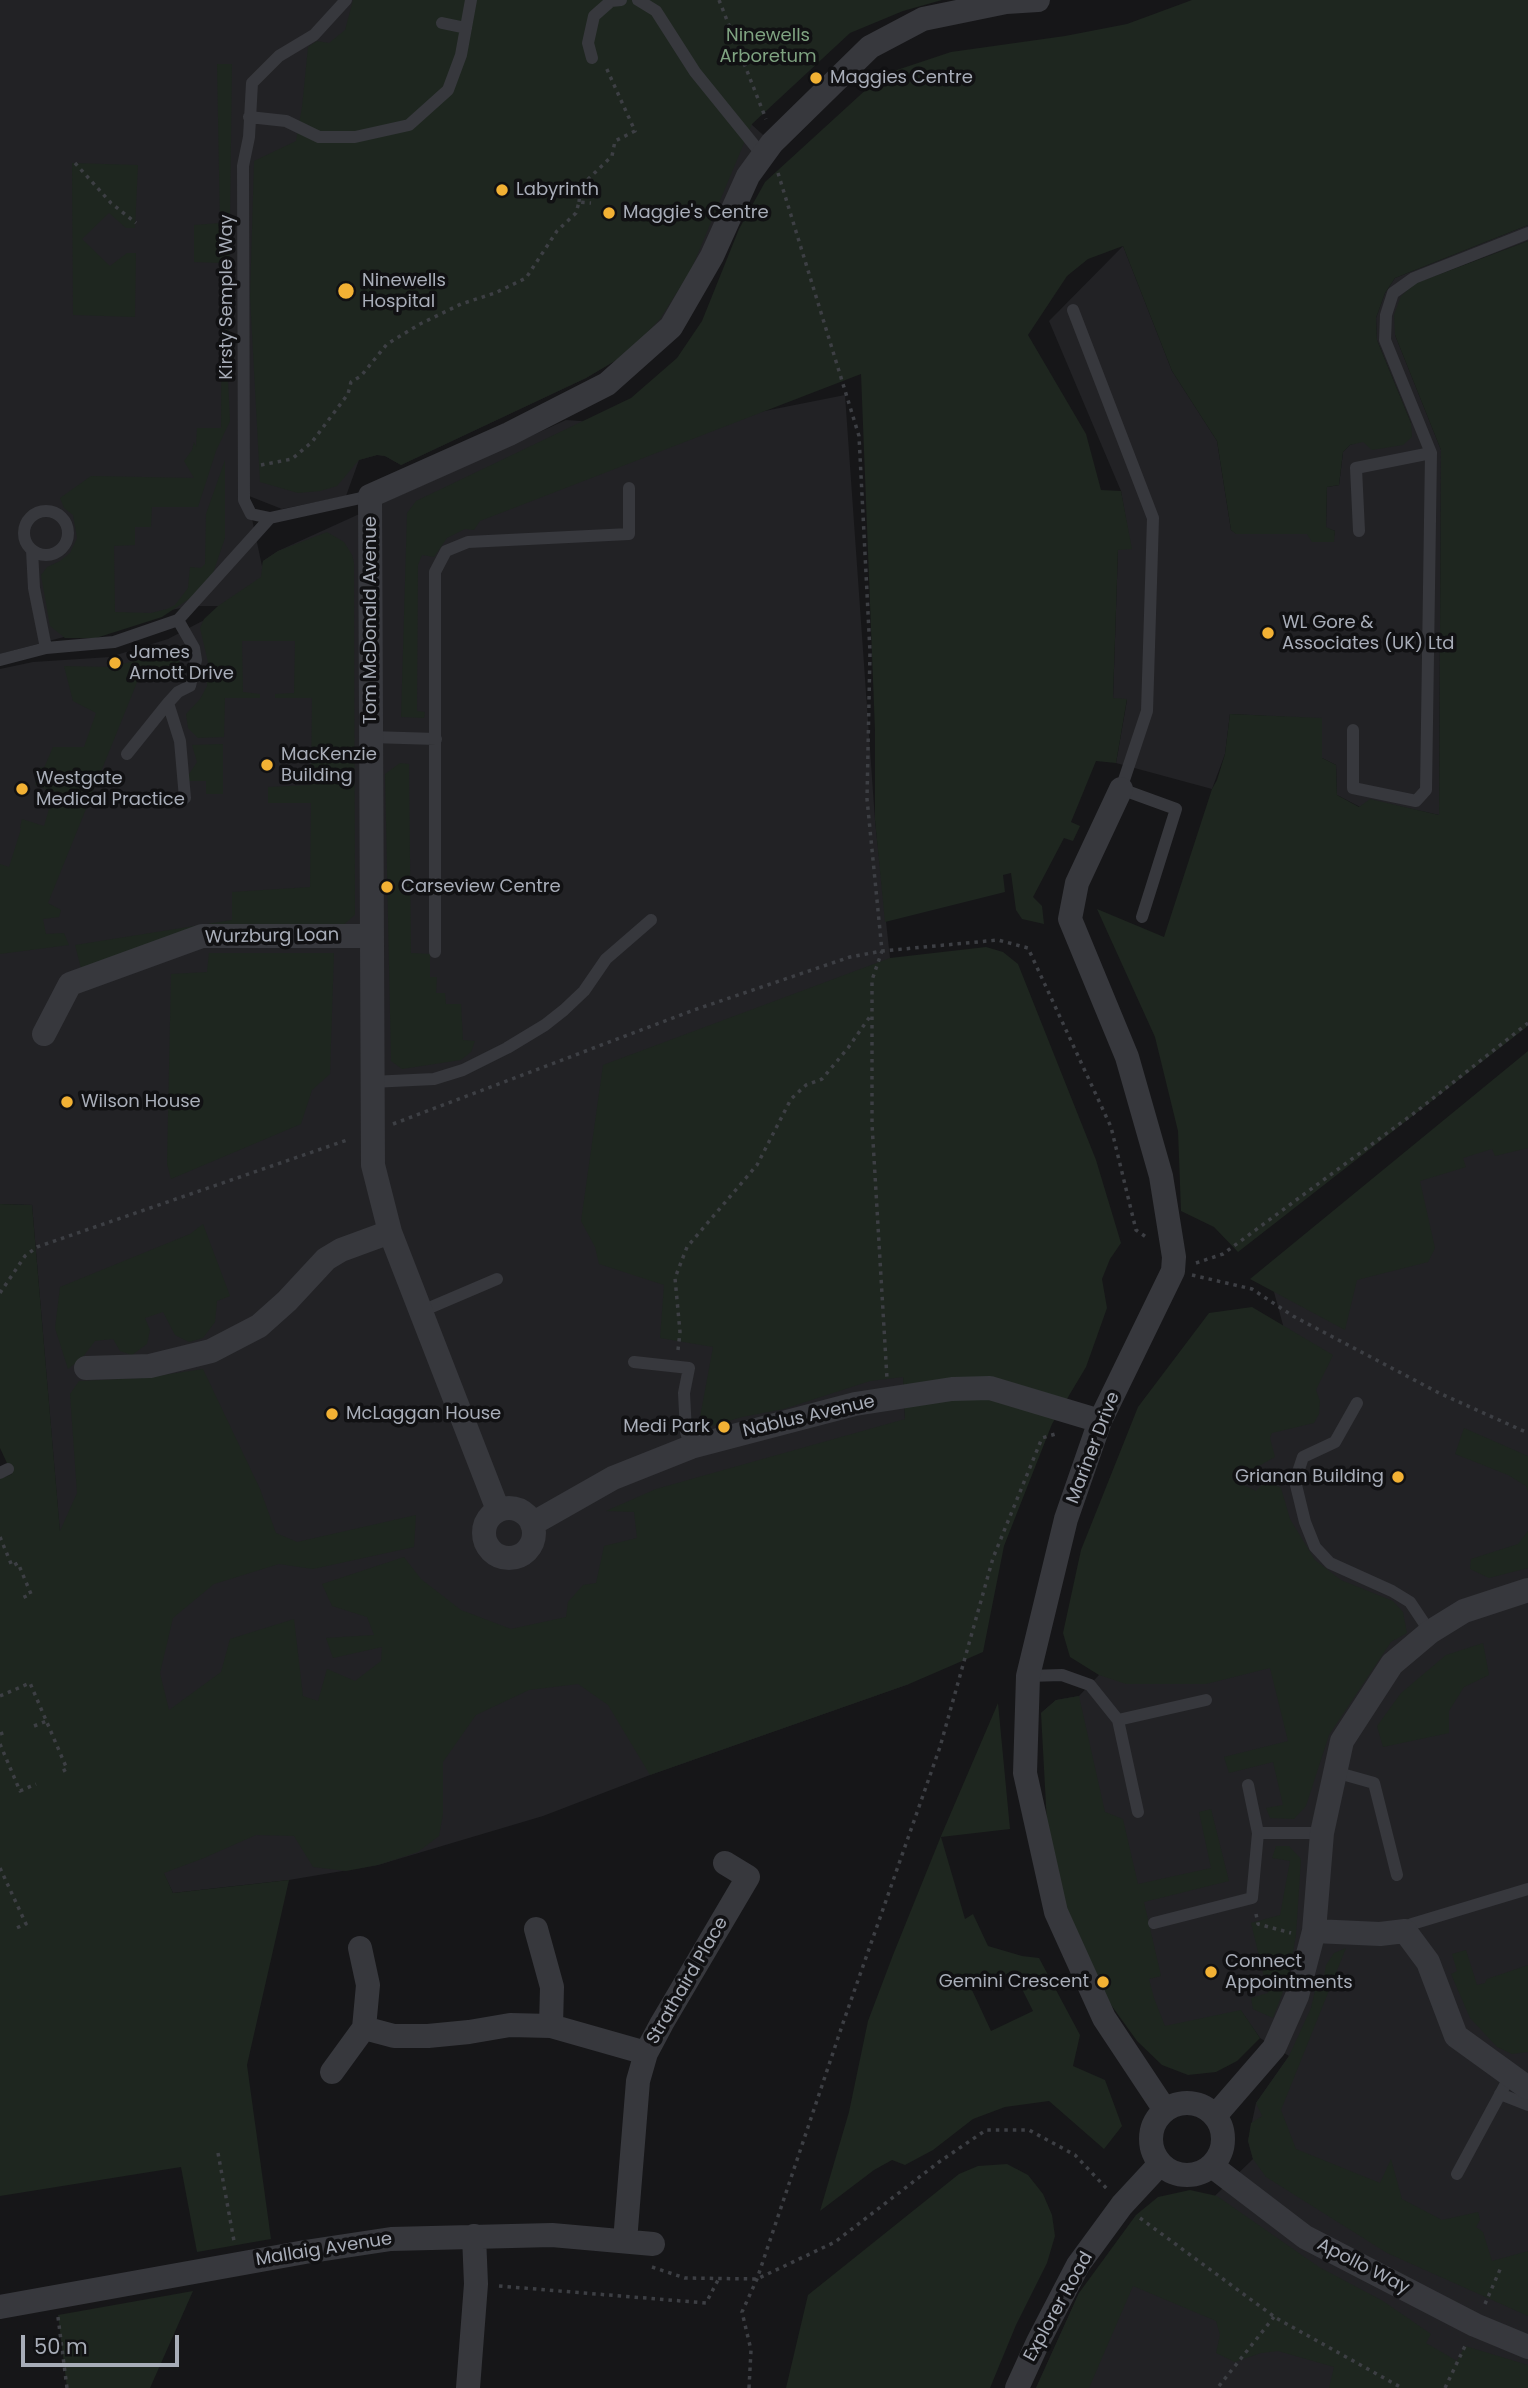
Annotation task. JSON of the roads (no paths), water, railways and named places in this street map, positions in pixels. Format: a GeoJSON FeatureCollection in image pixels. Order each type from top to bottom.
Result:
{"type":"FeatureCollection","features":[{"type":"Feature","properties":{"kind":"street","name":"Tom McDonald Avenue"},"geometry":{"type":"LineString","coordinates":[[498,1510],[390,1232],[373,1166],[370,496],[509,434],[607,384],[671,327],[712,256],[748,176],[769,148],[870,47],[923,19],[1006,2],[1038,0]]}},
{"type":"Feature","properties":{"kind":"street","name":"Mariner Drive"},"geometry":{"type":"LineString","coordinates":[[1121,789],[1077,883],[1070,919],[1127,1057],[1161,1176],[1173,1264],[1100,1421],[1066,1519],[1028,1676],[1025,1773],[1056,1912],[1104,2018],[1164,2110]]}},
{"type":"Feature","properties":{"kind":"street","name":"Wurzburg Loan"},"geometry":{"type":"LineString","coordinates":[[44,1034],[70,984],[202,936],[371,936]]}},
{"type":"Feature","properties":{"kind":"street"},"geometry":{"type":"LineString","coordinates":[[86,1368],[150,1366],[211,1351],[259,1326],[287,1301],[326,1259],[341,1250],[390,1232]]}},
{"type":"Feature","properties":{"kind":"street","name":"Nablus Avenue"},"geometry":{"type":"LineString","coordinates":[[532,1524],[613,1478],[691,1447],[855,1404],[952,1389],[990,1388],[1100,1421]]}},
{"type":"Feature","properties":{"kind":"street"},"geometry":{"type":"LineString","coordinates":[[498,1510],[518,1510],[524,1513],[532,1524],[534,1533],[528,1549],[513,1558],[496,1555],[490,1549],[484,1533],[489,1517],[498,1510]]}},
{"type":"Feature","properties":{"kind":"street"},"geometry":{"type":"LineString","coordinates":[[1215,2116],[1274,2048],[1297,1996],[1314,1931],[1322,1833],[1342,1741],[1392,1664],[1430,1632],[1464,1611],[1528,1590]]}},
{"type":"Feature","properties":{"kind":"street","name":"Strathaird Place"},"geometry":{"type":"LineString","coordinates":[[625,2241],[638,2081],[646,2053],[748,1877],[725,1863]]}},
{"type":"Feature","properties":{"kind":"street"},"geometry":{"type":"LineString","coordinates":[[536,1929],[552,1987],[551,2026]]}},
{"type":"Feature","properties":{"kind":"street"},"geometry":{"type":"LineString","coordinates":[[1314,1931],[1380,1934],[1405,1931],[1429,1962],[1456,2036],[1513,2086]]}},
{"type":"Feature","properties":{"kind":"street"},"geometry":{"type":"LineString","coordinates":[[332,2071],[364,2028],[368,1985],[360,1948]]}},
{"type":"Feature","properties":{"kind":"street"},"geometry":{"type":"LineString","coordinates":[[364,2028],[394,2036],[428,2036],[510,2025],[551,2026],[646,2053]]}},
{"type":"Feature","properties":{"kind":"street"},"geometry":{"type":"LineString","coordinates":[[1197,2103],[1215,2116],[1223,2136],[1223,2147],[1212,2166],[1185,2176],[1171,2172],[1160,2164],[1152,2151],[1150,2136],[1155,2121],[1164,2110],[1174,2104],[1197,2103]]}},
{"type":"Feature","properties":{"kind":"street","name":"Explorer Road"},"geometry":{"type":"LineString","coordinates":[[1017,2388],[1078,2265],[1122,2205],[1160,2164]]}},
{"type":"Feature","properties":{"kind":"street","name":"Apollo Way"},"geometry":{"type":"LineString","coordinates":[[1212,2166],[1305,2237],[1475,2325],[1528,2347]]}},
{"type":"Feature","properties":{"kind":"street","name":"Mallaig Avenue"},"geometry":{"type":"LineString","coordinates":[[0,2307],[391,2239],[552,2235],[653,2244]]}},
{"type":"Feature","properties":{"kind":"street"},"geometry":{"type":"LineString","coordinates":[[468,2388],[476,2284],[474,2236]]}},
{"type":"Feature","properties":{"kind":"lane","name":"Kirsty Semple Way"},"geometry":{"type":"LineString","coordinates":[[270,518],[251,514],[244,500],[243,166],[249,137],[252,83],[279,55],[314,35],[346,0]]}},
{"type":"Feature","properties":{"kind":"lane"},"geometry":{"type":"LineString","coordinates":[[249,117],[286,121],[319,137],[355,138],[409,125],[448,90],[461,55],[471,0]]}},
{"type":"Feature","properties":{"kind":"lane"},"geometry":{"type":"LineString","coordinates":[[598,60],[588,43],[594,16],[611,1],[621,0]]}},
{"type":"Feature","properties":{"kind":"lane"},"geometry":{"type":"LineString","coordinates":[[638,0],[656,11],[695,72],[769,148]]}},
{"type":"Feature","properties":{"kind":"lane"},"geometry":{"type":"LineString","coordinates":[[442,23],[466,28]]}},
{"type":"Feature","properties":{"kind":"lane"},"geometry":{"type":"LineString","coordinates":[[1353,730],[1353,788],[1416,802],[1426,790],[1431,453],[1385,341],[1386,314],[1393,293],[1414,278],[1528,233]]}},
{"type":"Feature","properties":{"kind":"lane"},"geometry":{"type":"LineString","coordinates":[[1073,310],[1153,519],[1147,711],[1121,789],[1176,809],[1142,917]]}},
{"type":"Feature","properties":{"kind":"lane"},"geometry":{"type":"LineString","coordinates":[[1359,531],[1356,468],[1431,453]]}},
{"type":"Feature","properties":{"kind":"lane"},"geometry":{"type":"LineString","coordinates":[[435,952],[435,572],[446,551],[468,542],[629,534],[629,488]]}},
{"type":"Feature","properties":{"kind":"lane"},"geometry":{"type":"LineString","coordinates":[[0,660],[46,648],[114,642],[178,620],[270,518],[370,496]]}},
{"type":"Feature","properties":{"kind":"lane"},"geometry":{"type":"LineString","coordinates":[[32,550],[34,588],[46,648]]}},
{"type":"Feature","properties":{"kind":"lane"},"geometry":{"type":"LineString","coordinates":[[127,754],[178,692],[190,686],[196,660],[194,649],[178,620]]}},
{"type":"Feature","properties":{"kind":"lane"},"geometry":{"type":"LineString","coordinates":[[168,704],[180,741],[184,798]]}},
{"type":"Feature","properties":{"kind":"lane"},"geometry":{"type":"LineString","coordinates":[[371,737],[436,739]]}},
{"type":"Feature","properties":{"kind":"lane"},"geometry":{"type":"LineString","coordinates":[[371,1082],[434,1079],[463,1070],[507,1048],[564,1010],[584,991],[606,958],[651,920]]}},
{"type":"Feature","properties":{"kind":"lane"},"geometry":{"type":"LineString","coordinates":[[422,1311],[497,1279]]}},
{"type":"Feature","properties":{"kind":"lane"},"geometry":{"type":"LineString","coordinates":[[634,1362],[689,1368],[684,1393],[686,1432],[691,1447]]}},
{"type":"Feature","properties":{"kind":"lane"},"geometry":{"type":"LineString","coordinates":[[1357,1403],[1335,1442],[1303,1457],[1295,1481],[1304,1522],[1315,1547],[1330,1563],[1410,1602],[1430,1632]]}},
{"type":"Feature","properties":{"kind":"lane"},"geometry":{"type":"LineString","coordinates":[[1028,1676],[1062,1675],[1090,1685],[1118,1720],[1139,1812]]}},
{"type":"Feature","properties":{"kind":"lane"},"geometry":{"type":"LineString","coordinates":[[1118,1720],[1206,1700]]}},
{"type":"Feature","properties":{"kind":"lane"},"geometry":{"type":"LineString","coordinates":[[1335,1772],[1374,1783],[1397,1875]]}},
{"type":"Feature","properties":{"kind":"lane"},"geometry":{"type":"LineString","coordinates":[[1154,1923],[1252,1898],[1258,1833],[1248,1785]]}},
{"type":"Feature","properties":{"kind":"lane"},"geometry":{"type":"LineString","coordinates":[[1258,1833],[1322,1833]]}},
{"type":"Feature","properties":{"kind":"lane"},"geometry":{"type":"LineString","coordinates":[[1405,1931],[1412,1924],[1528,1889]]}},
{"type":"Feature","properties":{"kind":"lane"},"geometry":{"type":"LineString","coordinates":[[1457,2175],[1513,2086],[1528,2105]]}},
{"type":"Feature","properties":{"kind":"place","name":"Maggies Centre"},"geometry":{"type":"Point","coordinates":[816,78]}},
{"type":"Feature","properties":{"kind":"place","name":"Labyrinth"},"geometry":{"type":"Point","coordinates":[502,190]}},
{"type":"Feature","properties":{"kind":"place","name":"Maggie's Centre"},"geometry":{"type":"Point","coordinates":[609,213]}},
{"type":"Feature","properties":{"kind":"place","name":"Ninewells Hospital"},"geometry":{"type":"Point","coordinates":[346,291]}},
{"type":"Feature","properties":{"kind":"place","name":"WL Gore & Associates (UK) Ltd"},"geometry":{"type":"Point","coordinates":[1268,633]}},
{"type":"Feature","properties":{"kind":"place","name":"James Arnott Drive"},"geometry":{"type":"Point","coordinates":[115,663]}},
{"type":"Feature","properties":{"kind":"place","name":"MacKenzie Building"},"geometry":{"type":"Point","coordinates":[267,765]}},
{"type":"Feature","properties":{"kind":"place","name":"Westgate Medical Practice"},"geometry":{"type":"Point","coordinates":[22,789]}},
{"type":"Feature","properties":{"kind":"place","name":"Carseview Centre"},"geometry":{"type":"Point","coordinates":[387,887]}},
{"type":"Feature","properties":{"kind":"place","name":"Wilson House"},"geometry":{"type":"Point","coordinates":[67,1102]}},
{"type":"Feature","properties":{"kind":"place","name":"McLaggan House"},"geometry":{"type":"Point","coordinates":[332,1414]}},
{"type":"Feature","properties":{"kind":"place","name":"Medi Park"},"geometry":{"type":"Point","coordinates":[724,1427]}},
{"type":"Feature","properties":{"kind":"place","name":"Grianan Building"},"geometry":{"type":"Point","coordinates":[1398,1477]}},
{"type":"Feature","properties":{"kind":"place","name":"Connect Appointments"},"geometry":{"type":"Point","coordinates":[1211,1972]}},
{"type":"Feature","properties":{"kind":"place","name":"Gemini Crescent"},"geometry":{"type":"Point","coordinates":[1103,1982]}},
{"type":"Feature","properties":{"kind":"park label","name":"Ninewells Arboretum"},"geometry":{"type":"Point","coordinates":[768,46]}}]}
